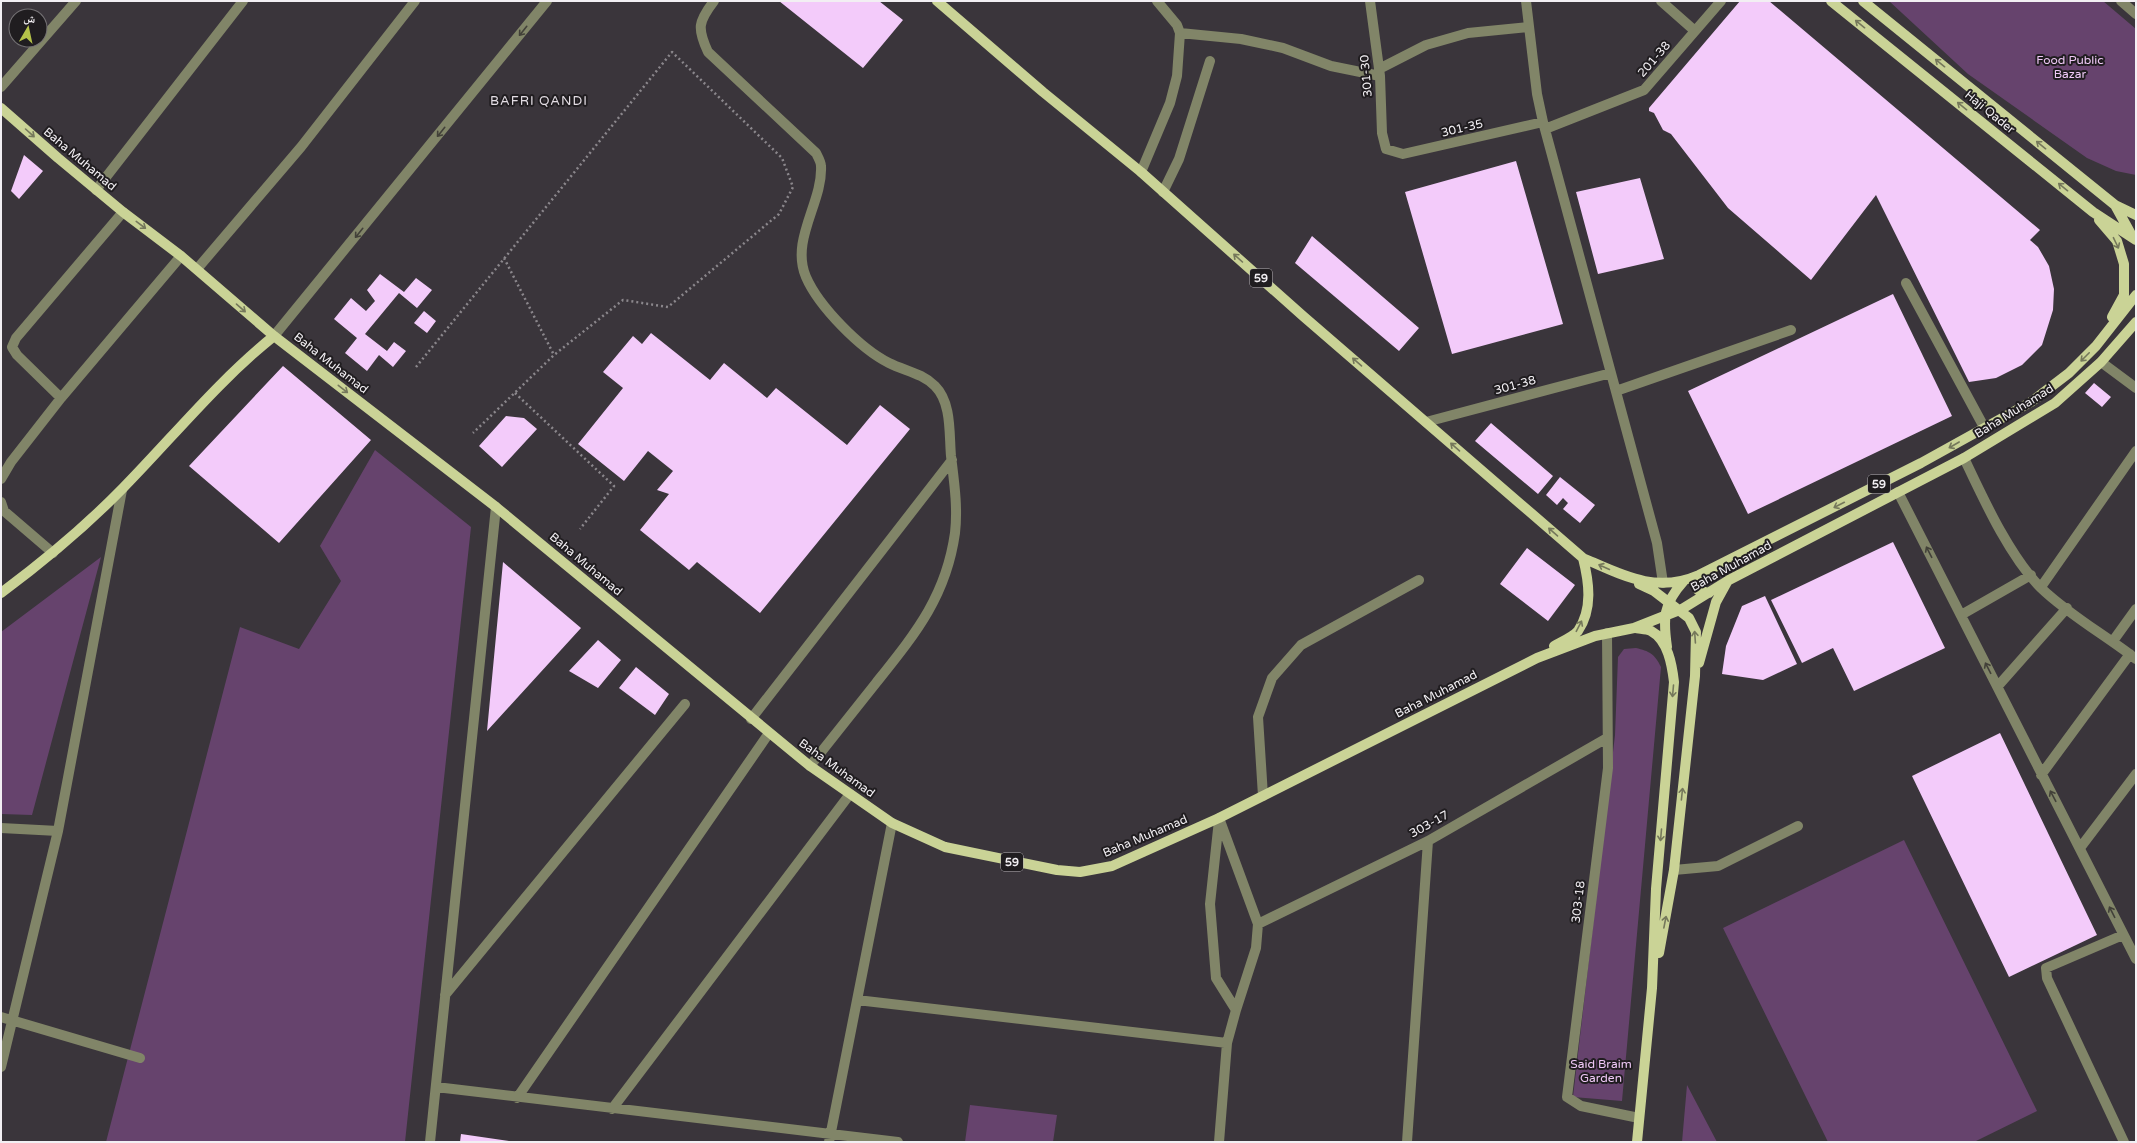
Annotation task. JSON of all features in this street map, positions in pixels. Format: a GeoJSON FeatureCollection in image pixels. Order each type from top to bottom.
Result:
{"type":"FeatureCollection","features":[{"type":"Feature","properties":{"kind":"main road","name":"59"},"geometry":{"type":"LineString","coordinates":[[937,1],[1043,92],[1141,172],[1583,558],[1626,577],[1646,582],[1663,584],[1683,582],[1699,575],[1921,464],[1984,427],[2031,402],[2069,373],[2100,340],[2136,295]]}},
{"type":"Feature","properties":{"kind":"main road","name":"Haji Qader"},"geometry":{"type":"LineString","coordinates":[[1832,1],[2093,212],[2135,241]]}},
{"type":"Feature","properties":{"kind":"main road","name":"Haji Qader"},"geometry":{"type":"LineString","coordinates":[[1863,1],[2115,205],[2136,215]]}},
{"type":"Feature","properties":{"kind":"main road","name":"Baha Muhamad"},"geometry":{"type":"LineString","coordinates":[[1,108],[96,190],[197,269],[274,336],[496,507],[751,719],[810,766],[892,823],[944,847],[1057,870],[1080,872],[1112,866],[1219,818],[1537,658],[1595,636],[1634,628],[1679,610],[1729,580],[1964,458],[2055,403],[2101,362],[2136,322]]}},
{"type":"Feature","properties":{"kind":"main road"},"geometry":{"type":"LineString","coordinates":[[2115,205],[2135,241]]}},
{"type":"Feature","properties":{"kind":"main road"},"geometry":{"type":"LineString","coordinates":[[2093,212],[2117,241],[2124,264],[2124,295],[2100,340]]}},
{"type":"Feature","properties":{"kind":"main road"},"geometry":{"type":"LineString","coordinates":[[1,593],[54,553],[122,490],[234,371],[274,336]]}},
{"type":"Feature","properties":{"kind":"main road"},"geometry":{"type":"LineString","coordinates":[[1537,658],[1577,632],[1588,607],[1589,581],[1583,558]]}},
{"type":"Feature","properties":{"kind":"main road"},"geometry":{"type":"LineString","coordinates":[[1699,575],[1695,584],[1698,590],[1709,593]]}},
{"type":"Feature","properties":{"kind":"main road"},"geometry":{"type":"LineString","coordinates":[[1626,577],[1654,591],[1669,602],[1689,618],[1696,632],[1695,676],[1674,870],[1652,988]]}},
{"type":"Feature","properties":{"kind":"main road"},"geometry":{"type":"LineString","coordinates":[[1695,676],[1716,602],[1729,580]]}},
{"type":"Feature","properties":{"kind":"main road"},"geometry":{"type":"LineString","coordinates":[[1637,1142],[1652,988],[1656,889],[1674,682],[1668,653],[1664,616],[1672,594],[1683,582]]}},
{"type":"Feature","properties":{"kind":"main road"},"geometry":{"type":"LineString","coordinates":[[1634,628],[1650,630],[1661,640],[1668,653]]}},
{"type":"Feature","properties":{"kind":"street"},"geometry":{"type":"LineString","coordinates":[[1,87],[76,1]]}},
{"type":"Feature","properties":{"kind":"street"},"geometry":{"type":"LineString","coordinates":[[96,190],[243,1]]}},
{"type":"Feature","properties":{"kind":"street"},"geometry":{"type":"LineString","coordinates":[[197,269],[301,147],[415,1]]}},
{"type":"Feature","properties":{"kind":"street"},"geometry":{"type":"LineString","coordinates":[[274,336],[547,1]]}},
{"type":"Feature","properties":{"kind":"street"},"geometry":{"type":"LineString","coordinates":[[714,1],[700,24],[700,36],[708,52],[816,153],[821,165],[818,188],[805,228],[802,254],[805,275],[814,293],[848,333],[868,350],[889,363],[927,379],[936,387],[946,408],[956,496],[955,531],[948,567],[935,600],[917,632],[810,766]]}},
{"type":"Feature","properties":{"kind":"street"},"geometry":{"type":"LineString","coordinates":[[1141,172],[1170,103],[1177,76],[1180,33],[1177,25],[1157,1]]}},
{"type":"Feature","properties":{"kind":"street","name":"301-30"},"geometry":{"type":"LineString","coordinates":[[1370,1],[1380,72],[1382,133],[1386,149]]}},
{"type":"Feature","properties":{"kind":"street"},"geometry":{"type":"LineString","coordinates":[[1526,1],[1537,94],[1544,126],[1657,543],[1663,584]]}},
{"type":"Feature","properties":{"kind":"street"},"geometry":{"type":"LineString","coordinates":[[1661,1],[1695,31]]}},
{"type":"Feature","properties":{"kind":"street","name":"201-38"},"geometry":{"type":"LineString","coordinates":[[1544,126],[1644,90],[1721,1]]}},
{"type":"Feature","properties":{"kind":"street"},"geometry":{"type":"LineString","coordinates":[[2121,1],[2136,14]]}},
{"type":"Feature","properties":{"kind":"street"},"geometry":{"type":"LineString","coordinates":[[1180,33],[1241,39],[1283,48],[1331,66],[1380,72],[1426,45],[1468,33],[1529,27]]}},
{"type":"Feature","properties":{"kind":"street"},"geometry":{"type":"LineString","coordinates":[[1163,192],[1179,159],[1210,60]]}},
{"type":"Feature","properties":{"kind":"street","name":"301-35"},"geometry":{"type":"LineString","coordinates":[[1386,149],[1403,154],[1544,126]]}},
{"type":"Feature","properties":{"kind":"street"},"geometry":{"type":"LineString","coordinates":[[61,398],[17,355],[12,347],[16,338],[123,212]]}},
{"type":"Feature","properties":{"kind":"street"},"geometry":{"type":"LineString","coordinates":[[1,479],[11,462],[61,398],[181,256]]}},
{"type":"Feature","properties":{"kind":"street"},"geometry":{"type":"LineString","coordinates":[[1906,283],[1984,427]]}},
{"type":"Feature","properties":{"kind":"street"},"geometry":{"type":"LineString","coordinates":[[1616,391],[1791,330]]}},
{"type":"Feature","properties":{"kind":"street"},"geometry":{"type":"LineString","coordinates":[[2101,362],[2136,388]]}},
{"type":"Feature","properties":{"kind":"street","name":"301-38"},"geometry":{"type":"LineString","coordinates":[[1426,422],[1611,373]]}},
{"type":"Feature","properties":{"kind":"street"},"geometry":{"type":"LineString","coordinates":[[2041,587],[2136,451]]}},
{"type":"Feature","properties":{"kind":"street"},"geometry":{"type":"LineString","coordinates":[[1964,458],[1990,511],[2030,575],[2041,587],[2067,608],[2133,656],[2041,775]]}},
{"type":"Feature","properties":{"kind":"street"},"geometry":{"type":"LineString","coordinates":[[751,719],[952,460]]}},
{"type":"Feature","properties":{"kind":"street"},"geometry":{"type":"LineString","coordinates":[[1,1068],[58,831],[122,490]]}},
{"type":"Feature","properties":{"kind":"street"},"geometry":{"type":"LineString","coordinates":[[1898,492],[2136,959]]}},
{"type":"Feature","properties":{"kind":"street"},"geometry":{"type":"LineString","coordinates":[[1,502],[4,510],[54,553]]}},
{"type":"Feature","properties":{"kind":"street"},"geometry":{"type":"LineString","coordinates":[[430,1142],[496,507]]}},
{"type":"Feature","properties":{"kind":"street"},"geometry":{"type":"LineString","coordinates":[[1961,615],[2030,575]]}},
{"type":"Feature","properties":{"kind":"street"},"geometry":{"type":"LineString","coordinates":[[1263,796],[1258,717],[1272,678],[1302,645],[1419,580]]}},
{"type":"Feature","properties":{"kind":"street"},"geometry":{"type":"LineString","coordinates":[[1998,686],[2067,608]]}},
{"type":"Feature","properties":{"kind":"street"},"geometry":{"type":"LineString","coordinates":[[2113,641],[2136,610]]}},
{"type":"Feature","properties":{"kind":"street","name":"303-18"},"geometry":{"type":"LineString","coordinates":[[1607,634],[1608,768],[1568,1097],[1581,1106],[1639,1118]]}},
{"type":"Feature","properties":{"kind":"street"},"geometry":{"type":"LineString","coordinates":[[445,995],[686,704]]}},
{"type":"Feature","properties":{"kind":"street"},"geometry":{"type":"LineString","coordinates":[[517,1098],[769,733]]}},
{"type":"Feature","properties":{"kind":"street","name":"303-17"},"geometry":{"type":"LineString","coordinates":[[1258,924],[1428,841],[1607,738]]}},
{"type":"Feature","properties":{"kind":"street"},"geometry":{"type":"LineString","coordinates":[[2080,848],[2136,774]]}},
{"type":"Feature","properties":{"kind":"street"},"geometry":{"type":"LineString","coordinates":[[612,1109],[850,794]]}},
{"type":"Feature","properties":{"kind":"street"},"geometry":{"type":"LineString","coordinates":[[1219,818],[1258,924],[1256,948],[1227,1043],[1219,1142]]}},
{"type":"Feature","properties":{"kind":"street"},"geometry":{"type":"LineString","coordinates":[[1219,818],[1210,904],[1216,978],[1236,1010]]}},
{"type":"Feature","properties":{"kind":"street"},"geometry":{"type":"LineString","coordinates":[[830,1138],[892,823]]}},
{"type":"Feature","properties":{"kind":"street"},"geometry":{"type":"LineString","coordinates":[[1674,870],[1718,866],[1798,826]]}},
{"type":"Feature","properties":{"kind":"street"},"geometry":{"type":"LineString","coordinates":[[1,828],[58,831]]}},
{"type":"Feature","properties":{"kind":"street"},"geometry":{"type":"LineString","coordinates":[[1407,1142],[1428,841]]}},
{"type":"Feature","properties":{"kind":"street"},"geometry":{"type":"LineString","coordinates":[[2124,935],[2046,968],[2047,978],[2124,1142]]}},
{"type":"Feature","properties":{"kind":"street"},"geometry":{"type":"LineString","coordinates":[[857,1000],[1227,1043]]}},
{"type":"Feature","properties":{"kind":"street"},"geometry":{"type":"LineString","coordinates":[[1,1017],[140,1058]]}},
{"type":"Feature","properties":{"kind":"street"},"geometry":{"type":"LineString","coordinates":[[436,1087],[830,1138],[898,1142]]}},
{"type":"Feature","properties":{"kind":"path"},"geometry":{"type":"LineString","coordinates":[[416,367],[672,52],[782,158],[793,186],[779,214],[668,307],[624,300],[554,355],[473,433]]}},
{"type":"Feature","properties":{"kind":"path"},"geometry":{"type":"LineString","coordinates":[[504,258],[554,355]]}},
{"type":"Feature","properties":{"kind":"path"},"geometry":{"type":"LineString","coordinates":[[515,393],[614,486],[580,529]]}},
{"type":"Feature","properties":{"kind":"green space","name":"Food Public Bazar"},"geometry":{"type":"Polygon","coordinates":[[[1889,1],[2103,1],[2136,29],[2136,175],[2116,171],[2087,158],[1968,74],[1889,1]]]}},
{"type":"Feature","properties":{"kind":"green space"},"geometry":{"type":"Polygon","coordinates":[[[375,450],[471,527],[405,1142],[106,1142],[240,627],[299,649],[341,581],[320,546],[375,450]]]}},
{"type":"Feature","properties":{"kind":"green space"},"geometry":{"type":"Polygon","coordinates":[[[101,557],[32,815],[1,814],[1,632],[101,557]]]}},
{"type":"Feature","properties":{"kind":"green space","name":"Said Braim Garden"},"geometry":{"type":"Polygon","coordinates":[[[1636,648],[1645,650],[1651,654],[1661,667],[1622,1101],[1573,1097],[1615,735],[1618,657],[1624,649],[1636,648]]]}},
{"type":"Feature","properties":{"kind":"green space"},"geometry":{"type":"Polygon","coordinates":[[[1904,840],[2037,1111],[1974,1142],[1828,1142],[1723,928],[1904,840]]]}},
{"type":"Feature","properties":{"kind":"green space"},"geometry":{"type":"Polygon","coordinates":[[[1687,1085],[1717,1142],[1682,1142],[1687,1085]]]}},
{"type":"Feature","properties":{"kind":"green space"},"geometry":{"type":"Polygon","coordinates":[[[970,1105],[1057,1115],[1053,1142],[965,1142],[970,1105]]]}},
{"type":"Feature","properties":{"kind":"building"},"geometry":{"type":"Polygon","coordinates":[[[779,1],[879,1],[903,20],[863,68],[779,1]]]}},
{"type":"Feature","properties":{"kind":"building"},"geometry":{"type":"Polygon","coordinates":[[[1740,1],[1769,1],[2040,230],[2030,240],[2038,247],[2049,266],[2054,289],[2053,310],[2042,345],[2022,365],[1996,378],[1969,382],[1876,195],[1811,280],[1728,208],[1671,134],[1663,130],[1654,113],[1649,111],[1649,108],[1740,1]]]}},
{"type":"Feature","properties":{"kind":"building"},"geometry":{"type":"Polygon","coordinates":[[[24,155],[43,171],[19,199],[11,191],[24,155]]]}},
{"type":"Feature","properties":{"kind":"building"},"geometry":{"type":"Polygon","coordinates":[[[1516,161],[1563,324],[1452,354],[1405,192],[1516,161]]]}},
{"type":"Feature","properties":{"kind":"building"},"geometry":{"type":"Polygon","coordinates":[[[1640,178],[1664,259],[1598,274],[1576,192],[1640,178]]]}},
{"type":"Feature","properties":{"kind":"building"},"geometry":{"type":"Polygon","coordinates":[[[1312,236],[1419,328],[1399,351],[1295,263],[1312,236]]]}},
{"type":"Feature","properties":{"kind":"building"},"geometry":{"type":"Polygon","coordinates":[[[380,274],[404,292],[416,278],[432,290],[417,308],[399,293],[365,334],[387,351],[394,342],[406,351],[393,367],[379,355],[367,371],[345,353],[357,338],[334,319],[351,298],[366,311],[375,301],[367,290],[380,274]]]}},
{"type":"Feature","properties":{"kind":"building"},"geometry":{"type":"Polygon","coordinates":[[[1893,294],[1952,416],[1748,514],[1688,391],[1893,294]]]}},
{"type":"Feature","properties":{"kind":"building"},"geometry":{"type":"Polygon","coordinates":[[[424,311],[436,321],[427,333],[414,323],[424,311]]]}},
{"type":"Feature","properties":{"kind":"building"},"geometry":{"type":"Polygon","coordinates":[[[651,333],[710,380],[724,363],[767,398],[776,388],[847,445],[880,405],[910,429],[760,613],[697,562],[689,570],[640,530],[669,494],[657,490],[673,471],[648,451],[624,481],[578,444],[623,388],[603,372],[633,336],[642,344],[651,333]]]}},
{"type":"Feature","properties":{"kind":"building"},"geometry":{"type":"Polygon","coordinates":[[[283,366],[371,440],[279,543],[189,466],[283,366]]]}},
{"type":"Feature","properties":{"kind":"building"},"geometry":{"type":"Polygon","coordinates":[[[2094,383],[2111,397],[2102,407],[2085,393],[2094,383]]]}},
{"type":"Feature","properties":{"kind":"building"},"geometry":{"type":"Polygon","coordinates":[[[506,416],[524,418],[537,429],[502,467],[479,446],[506,416]]]}},
{"type":"Feature","properties":{"kind":"building"},"geometry":{"type":"Polygon","coordinates":[[[1491,423],[1553,476],[1538,494],[1475,441],[1491,423]]]}},
{"type":"Feature","properties":{"kind":"building"},"geometry":{"type":"Polygon","coordinates":[[[1560,477],[1595,505],[1580,523],[1563,509],[1568,503],[1563,498],[1557,505],[1546,495],[1560,477]]]}},
{"type":"Feature","properties":{"kind":"building"},"geometry":{"type":"Polygon","coordinates":[[[1893,542],[1945,648],[1854,691],[1833,648],[1802,663],[1771,600],[1893,542]]]}},
{"type":"Feature","properties":{"kind":"building"},"geometry":{"type":"Polygon","coordinates":[[[1527,548],[1575,585],[1548,621],[1500,584],[1527,548]]]}},
{"type":"Feature","properties":{"kind":"building"},"geometry":{"type":"Polygon","coordinates":[[[503,562],[581,628],[487,731],[503,562]]]}},
{"type":"Feature","properties":{"kind":"building"},"geometry":{"type":"Polygon","coordinates":[[[1765,596],[1797,664],[1763,680],[1722,674],[1726,646],[1742,606],[1765,596]]]}},
{"type":"Feature","properties":{"kind":"building"},"geometry":{"type":"Polygon","coordinates":[[[598,640],[621,660],[598,688],[569,671],[598,640]]]}},
{"type":"Feature","properties":{"kind":"building"},"geometry":{"type":"Polygon","coordinates":[[[636,667],[669,694],[655,715],[619,688],[636,667]]]}},
{"type":"Feature","properties":{"kind":"building"},"geometry":{"type":"Polygon","coordinates":[[[2000,733],[2097,935],[2009,977],[1912,776],[2000,733]]]}},
{"type":"Feature","properties":{"kind":"building"},"geometry":{"type":"Polygon","coordinates":[[[461,1134],[509,1141],[509,1142],[460,1142],[461,1134]]]}},
{"type":"Feature","properties":{"kind":"district","name":"BAFRI QANDI"},"geometry":{"type":"Point","coordinates":[539,100]}}]}
